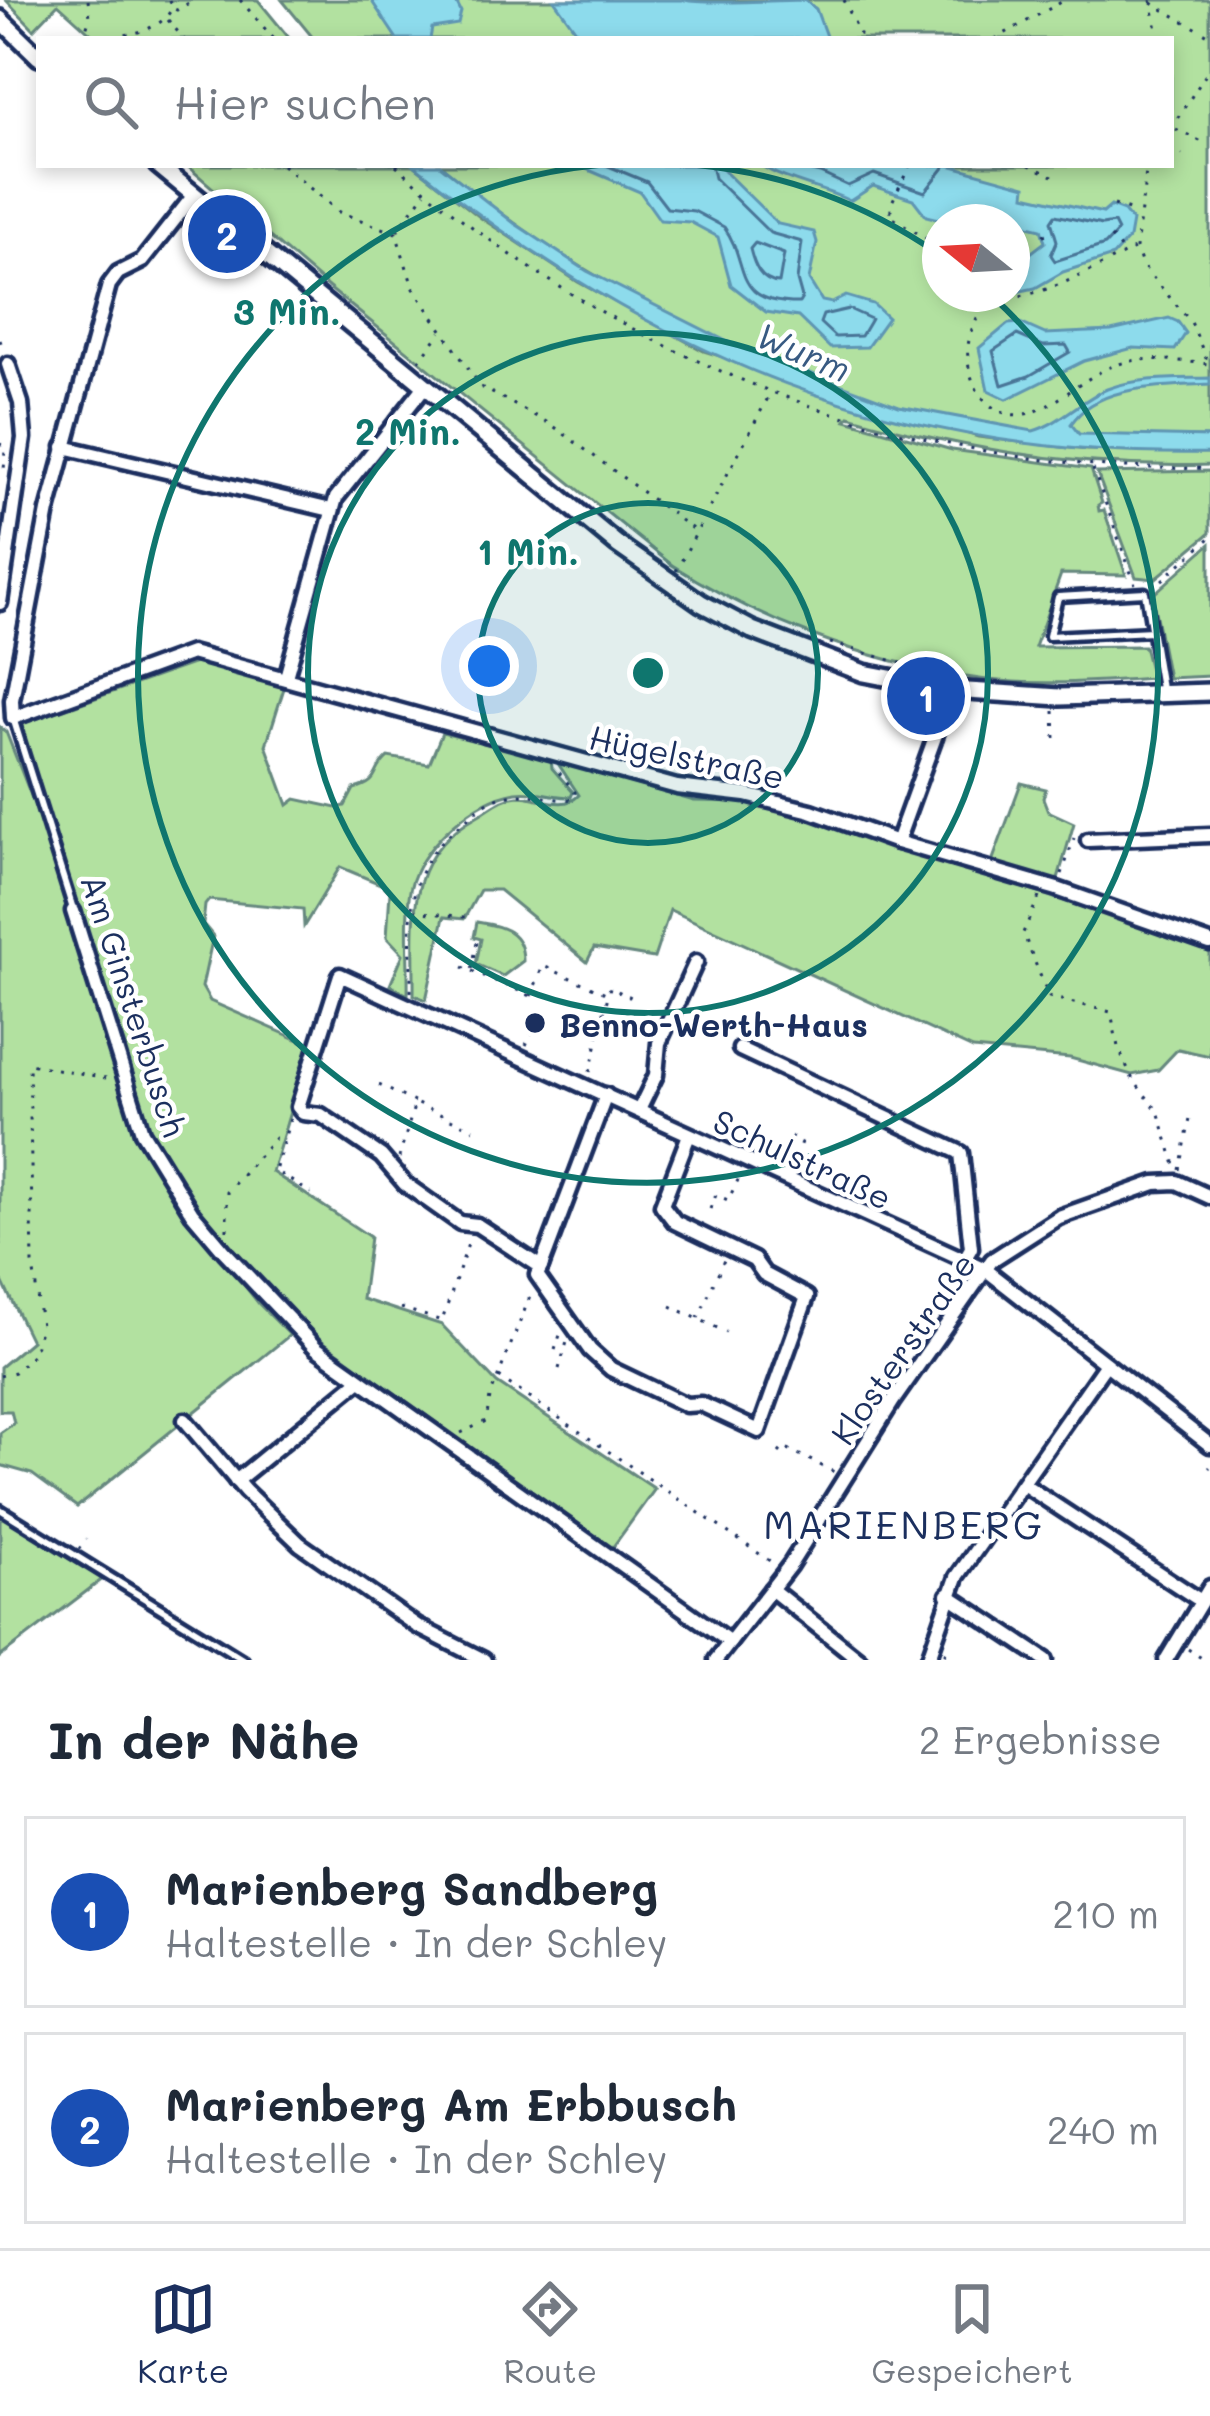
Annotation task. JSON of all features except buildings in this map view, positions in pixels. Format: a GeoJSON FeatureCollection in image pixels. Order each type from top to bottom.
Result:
{"type":"FeatureCollection","features":[{"type":"Feature","properties":{"kind":"street"},"geometry":{"type":"LineString","coordinates":[[0,19],[36,53]]}},
{"type":"Feature","properties":{"kind":"street"},"geometry":{"type":"LineString","coordinates":[[161,168],[618,545],[711,609],[763,635],[859,671],[952,690],[1054,698],[1210,692]]}},
{"type":"Feature","properties":{"kind":"street"},"geometry":{"type":"LineString","coordinates":[[13,718],[6,699],[64,447],[109,285],[118,273],[142,261],[194,196]]}},
{"type":"Feature","properties":{"kind":"street"},"geometry":{"type":"LineString","coordinates":[[0,603],[24,438],[21,403],[8,364]]}},
{"type":"Feature","properties":{"kind":"street"},"geometry":{"type":"LineString","coordinates":[[286,677],[331,510],[343,488],[424,386]]}},
{"type":"Feature","properties":{"kind":"street"},"geometry":{"type":"LineString","coordinates":[[64,447],[331,510]]}},
{"type":"Feature","properties":{"kind":"street","name":"Hügelstraße"},"geometry":{"type":"LineString","coordinates":[[13,718],[191,653],[695,791],[760,797],[1210,943]]}},
{"type":"Feature","properties":{"kind":"street"},"geometry":{"type":"LineString","coordinates":[[897,842],[952,690]]}},
{"type":"Feature","properties":{"kind":"street"},"geometry":{"type":"LineString","coordinates":[[1081,839],[1210,835]]}},
{"type":"Feature","properties":{"kind":"street","name":"Am Ginsterbusch"},"geometry":{"type":"LineString","coordinates":[[73,911],[142,1132],[192,1213],[283,1316],[316,1348],[730,1642]]}},
{"type":"Feature","properties":{"kind":"street"},"geometry":{"type":"LineString","coordinates":[[639,1110],[656,1075],[659,1043],[696,962]]}},
{"type":"Feature","properties":{"kind":"street"},"geometry":{"type":"LineString","coordinates":[[672,972],[687,980]]}},
{"type":"Feature","properties":{"kind":"street","name":"Schulstraße"},"geometry":{"type":"LineString","coordinates":[[299,1111],[340,975],[985,1269],[1210,1445]]}},
{"type":"Feature","properties":{"kind":"street"},"geometry":{"type":"LineString","coordinates":[[740,1049],[961,1153],[971,1248],[964,1260]]}},
{"type":"Feature","properties":{"kind":"street"},"geometry":{"type":"LineString","coordinates":[[539,1271],[606,1094]]}},
{"type":"Feature","properties":{"kind":"street"},"geometry":{"type":"LineString","coordinates":[[299,1111],[321,1114],[381,1156],[460,1223],[477,1225],[539,1271],[592,1352],[610,1369],[686,1405],[701,1404],[759,1431],[807,1297],[764,1274],[754,1260],[675,1222],[662,1205],[689,1136]]}},
{"type":"Feature","properties":{"kind":"street","name":"Klosterstraße"},"geometry":{"type":"LineString","coordinates":[[716,1660],[785,1571],[985,1269],[1059,1217],[1155,1183],[1178,1183]]}},
{"type":"Feature","properties":{"kind":"street"},"geometry":{"type":"LineString","coordinates":[[1178,1183],[1210,1197]]}},
{"type":"Feature","properties":{"kind":"street"},"geometry":{"type":"LineString","coordinates":[[928,1660],[948,1595],[1106,1364]]}},
{"type":"Feature","properties":{"kind":"street"},"geometry":{"type":"LineString","coordinates":[[236,1481],[360,1380]]}},
{"type":"Feature","properties":{"kind":"street"},"geometry":{"type":"LineString","coordinates":[[185,1420],[236,1481],[300,1544],[417,1626],[484,1660]]}},
{"type":"Feature","properties":{"kind":"street"},"geometry":{"type":"LineString","coordinates":[[1023,1484],[1201,1601]]}},
{"type":"Feature","properties":{"kind":"street"},"geometry":{"type":"LineString","coordinates":[[1166,1660],[1210,1587]]}},
{"type":"Feature","properties":{"kind":"street"},"geometry":{"type":"LineString","coordinates":[[770,1589],[860,1660]]}},
{"type":"Feature","properties":{"kind":"street"},"geometry":{"type":"LineString","coordinates":[[948,1595],[1046,1660]]}},
{"type":"Feature","properties":{"kind":"lane"},"geometry":{"type":"LineString","coordinates":[[1151,631],[1049,636],[1058,597],[1145,592],[1161,694]]}},
{"type":"Feature","properties":{"kind":"lane","name":"Am Ginsterbusch"},"geometry":{"type":"LineString","coordinates":[[13,718],[73,911]]}},
{"type":"Feature","properties":{"kind":"lane"},"geometry":{"type":"LineString","coordinates":[[0,1508],[244,1660]]}},
{"type":"Feature","properties":{"kind":"path"},"geometry":{"type":"LineString","coordinates":[[87,36],[88,0]]}},
{"type":"Feature","properties":{"kind":"path"},"geometry":{"type":"LineString","coordinates":[[125,36],[167,19],[172,8],[169,0]]}},
{"type":"Feature","properties":{"kind":"path"},"geometry":{"type":"LineString","coordinates":[[172,8],[182,9],[194,0]]}},
{"type":"Feature","properties":{"kind":"path"},"geometry":{"type":"LineString","coordinates":[[240,0],[271,36]]}},
{"type":"Feature","properties":{"kind":"path"},"geometry":{"type":"LineString","coordinates":[[844,0],[861,36]]}},
{"type":"Feature","properties":{"kind":"path"},"geometry":{"type":"LineString","coordinates":[[1000,36],[1065,0]]}},
{"type":"Feature","properties":{"kind":"path"},"geometry":{"type":"LineString","coordinates":[[1152,1],[1210,36]]}},
{"type":"Feature","properties":{"kind":"path"},"geometry":{"type":"LineString","coordinates":[[1152,1],[1158,36]]}},
{"type":"Feature","properties":{"kind":"path"},"geometry":{"type":"LineString","coordinates":[[167,19],[181,36]]}},
{"type":"Feature","properties":{"kind":"path"},"geometry":{"type":"LineString","coordinates":[[1174,124],[1210,68]]}},
{"type":"Feature","properties":{"kind":"path"},"geometry":{"type":"LineString","coordinates":[[1174,129],[1204,143]]}},
{"type":"Feature","properties":{"kind":"path"},"geometry":{"type":"LineString","coordinates":[[1174,151],[1182,155]]}},
{"type":"Feature","properties":{"kind":"path"},"geometry":{"type":"LineString","coordinates":[[286,168],[339,212],[396,233]]}},
{"type":"Feature","properties":{"kind":"path"},"geometry":{"type":"LineString","coordinates":[[399,168],[544,277],[647,335],[771,392],[905,436],[1007,457],[1092,468],[1210,468]]}},
{"type":"Feature","properties":{"kind":"path"},"geometry":{"type":"LineString","coordinates":[[909,168],[890,216],[922,236]]}},
{"type":"Feature","properties":{"kind":"path"},"geometry":{"type":"LineString","coordinates":[[1036,168],[1053,176]]}},
{"type":"Feature","properties":{"kind":"path"},"geometry":{"type":"LineString","coordinates":[[1140,168],[1146,172]]}},
{"type":"Feature","properties":{"kind":"path"},"geometry":{"type":"LineString","coordinates":[[981,312],[969,340],[975,393],[989,406],[1007,412],[1035,412],[1070,387],[1128,361],[1210,364],[1191,322],[1142,265],[1136,248],[1138,213],[1149,168]]}},
{"type":"Feature","properties":{"kind":"path"},"geometry":{"type":"LineString","coordinates":[[396,233],[426,192]]}},
{"type":"Feature","properties":{"kind":"path"},"geometry":{"type":"LineString","coordinates":[[1114,205],[1138,213]]}},
{"type":"Feature","properties":{"kind":"path"},"geometry":{"type":"LineString","coordinates":[[1043,235],[1054,232]]}},
{"type":"Feature","properties":{"kind":"path"},"geometry":{"type":"LineString","coordinates":[[396,233],[412,287],[481,387],[552,425],[694,531]]}},
{"type":"Feature","properties":{"kind":"path"},"geometry":{"type":"LineString","coordinates":[[1111,237],[1124,254]]}},
{"type":"Feature","properties":{"kind":"path"},"geometry":{"type":"LineString","coordinates":[[1030,292],[1136,248]]}},
{"type":"Feature","properties":{"kind":"path"},"geometry":{"type":"LineString","coordinates":[[411,372],[441,332]]}},
{"type":"Feature","properties":{"kind":"path"},"geometry":{"type":"LineString","coordinates":[[675,572],[771,392]]}},
{"type":"Feature","properties":{"kind":"path"},"geometry":{"type":"LineString","coordinates":[[0,444],[5,446],[4,476]]}},
{"type":"Feature","properties":{"kind":"path"},"geometry":{"type":"LineString","coordinates":[[1092,468],[1134,583],[1145,592],[1210,538]]}},
{"type":"Feature","properties":{"kind":"path"},"geometry":{"type":"LineString","coordinates":[[829,643],[914,667]]}},
{"type":"Feature","properties":{"kind":"path"},"geometry":{"type":"LineString","coordinates":[[1054,698],[1055,739]]}},
{"type":"Feature","properties":{"kind":"path"},"geometry":{"type":"LineString","coordinates":[[406,1005],[411,994],[413,887],[432,854],[451,831],[491,800],[528,794],[574,799],[575,792],[554,766],[556,754]]}},
{"type":"Feature","properties":{"kind":"path"},"geometry":{"type":"LineString","coordinates":[[1081,839],[1023,934],[1049,997],[1111,1012],[1132,1080],[1158,1111],[1178,1183]]}},
{"type":"Feature","properties":{"kind":"path"},"geometry":{"type":"LineString","coordinates":[[412,911],[473,918]]}},
{"type":"Feature","properties":{"kind":"path"},"geometry":{"type":"LineString","coordinates":[[472,940],[477,941],[472,970]]}},
{"type":"Feature","properties":{"kind":"path"},"geometry":{"type":"LineString","coordinates":[[464,967],[530,999],[543,966],[608,994]]}},
{"type":"Feature","properties":{"kind":"path"},"geometry":{"type":"LineString","coordinates":[[585,1085],[610,987],[629,997],[632,988]]}},
{"type":"Feature","properties":{"kind":"path"},"geometry":{"type":"LineString","coordinates":[[2,1376],[34,1353],[41,1326],[33,1264],[28,1064],[127,1083]]}},
{"type":"Feature","properties":{"kind":"path"},"geometry":{"type":"LineString","coordinates":[[379,1085],[473,1129]]}},
{"type":"Feature","properties":{"kind":"path"},"geometry":{"type":"LineString","coordinates":[[392,1170],[416,1103]]}},
{"type":"Feature","properties":{"kind":"path"},"geometry":{"type":"LineString","coordinates":[[299,1111],[292,1112],[275,1171],[311,1193]]}},
{"type":"Feature","properties":{"kind":"path"},"geometry":{"type":"LineString","coordinates":[[1178,1183],[1190,1119]]}},
{"type":"Feature","properties":{"kind":"path"},"geometry":{"type":"LineString","coordinates":[[785,1179],[802,1142],[791,1137]]}},
{"type":"Feature","properties":{"kind":"path"},"geometry":{"type":"LineString","coordinates":[[227,1232],[227,1192],[275,1138],[284,1139]]}},
{"type":"Feature","properties":{"kind":"path"},"geometry":{"type":"LineString","coordinates":[[710,1209],[716,1195],[728,1200],[746,1161]]}},
{"type":"Feature","properties":{"kind":"path"},"geometry":{"type":"LineString","coordinates":[[401,1308],[442,1321],[470,1234]]}},
{"type":"Feature","properties":{"kind":"path"},"geometry":{"type":"LineString","coordinates":[[698,1318],[730,1249]]}},
{"type":"Feature","properties":{"kind":"path"},"geometry":{"type":"LineString","coordinates":[[461,1433],[486,1421],[490,1397],[539,1271]]}},
{"type":"Feature","properties":{"kind":"path"},"geometry":{"type":"LineString","coordinates":[[671,1306],[726,1331]]}},
{"type":"Feature","properties":{"kind":"path"},"geometry":{"type":"LineString","coordinates":[[555,1350],[572,1324]]}},
{"type":"Feature","properties":{"kind":"path"},"geometry":{"type":"LineString","coordinates":[[559,1369],[572,1324]]}},
{"type":"Feature","properties":{"kind":"path"},"geometry":{"type":"LineString","coordinates":[[499,1377],[785,1571]]}},
{"type":"Feature","properties":{"kind":"path"},"geometry":{"type":"LineString","coordinates":[[779,1454],[784,1447],[845,1478]]}},
{"type":"Feature","properties":{"kind":"path"},"geometry":{"type":"LineString","coordinates":[[1176,1642],[1203,1658]]}},
{"type":"Feature","properties":{"kind":"green space"},"geometry":{"type":"Polygon","coordinates":[[[6,0],[258,0],[288,36],[94,36],[58,4],[34,29],[6,0]]]}},
{"type":"Feature","properties":{"kind":"green space"},"geometry":{"type":"Polygon","coordinates":[[[282,0],[1210,0],[1210,437],[1017,430],[941,417],[864,396],[711,336],[567,257],[444,168],[1174,168],[1174,36],[312,36],[282,0]]]}},
{"type":"Feature","properties":{"kind":"green space"},"geometry":{"type":"Polygon","coordinates":[[[189,168],[418,168],[481,218],[578,282],[704,351],[978,437],[1086,450],[1210,453],[1210,465],[1073,460],[983,448],[849,416],[846,420],[952,450],[1091,469],[1102,503],[1099,511],[1104,510],[1126,575],[1061,574],[1035,647],[1144,646],[1152,678],[1059,683],[966,677],[850,648],[740,604],[672,565],[329,288],[189,168]]]}},
{"type":"Feature","properties":{"kind":"green space"},"geometry":{"type":"Polygon","coordinates":[[[1210,471],[1210,533],[1155,579],[1136,577],[1097,473],[1210,471]]]}},
{"type":"Feature","properties":{"kind":"green space"},"geometry":{"type":"Polygon","coordinates":[[[1210,544],[1210,676],[1168,678],[1155,593],[1210,544]]]}},
{"type":"Feature","properties":{"kind":"green space"},"geometry":{"type":"Polygon","coordinates":[[[198,662],[285,685],[266,745],[288,805],[296,799],[345,806],[354,789],[373,779],[388,757],[429,764],[442,733],[551,759],[552,768],[573,792],[571,797],[523,791],[500,796],[469,813],[428,852],[410,893],[408,995],[390,985],[403,954],[387,937],[390,892],[340,867],[304,926],[303,909],[209,900],[203,924],[213,936],[202,987],[210,1001],[310,1045],[272,1172],[370,1237],[362,1299],[442,1325],[497,1383],[655,1489],[610,1551],[318,1338],[201,1219],[144,1129],[68,876],[20,738],[24,723],[198,662]]]}},
{"type":"Feature","properties":{"kind":"green space"},"geometry":{"type":"Polygon","coordinates":[[[0,727],[56,859],[132,1111],[190,1216],[259,1304],[290,1335],[77,1507],[32,1474],[0,1465],[0,1433],[14,1423],[11,1411],[0,1411],[0,1367],[31,1341],[0,1277],[0,727]]]}},
{"type":"Feature","properties":{"kind":"green space"},"geometry":{"type":"Polygon","coordinates":[[[557,762],[694,801],[746,802],[837,827],[1196,944],[1210,953],[1210,1056],[1178,1049],[1158,1070],[1132,1075],[1070,1058],[973,1049],[670,910],[654,958],[594,948],[587,962],[499,890],[480,890],[464,919],[444,917],[426,1000],[414,995],[418,894],[436,851],[453,832],[507,798],[573,800],[579,795],[557,762]]]}},
{"type":"Feature","properties":{"kind":"green space"},"geometry":{"type":"Polygon","coordinates":[[[1021,783],[1046,789],[1043,798],[1048,811],[1074,823],[1057,882],[992,862],[1021,783]]]}},
{"type":"Feature","properties":{"kind":"green space"},"geometry":{"type":"Polygon","coordinates":[[[477,922],[510,932],[519,943],[523,961],[503,976],[476,964],[481,939],[474,937],[477,922]]]}},
{"type":"Feature","properties":{"kind":"green space"},"geometry":{"type":"Polygon","coordinates":[[[0,1513],[104,1578],[0,1657],[0,1513]]]}},
{"type":"Feature","properties":{"kind":"water"},"geometry":{"type":"Polygon","coordinates":[[[371,0],[455,0],[461,12],[458,24],[432,28],[431,36],[395,36],[371,0]]]}},
{"type":"Feature","properties":{"kind":"water"},"geometry":{"type":"Polygon","coordinates":[[[554,0],[805,0],[816,9],[826,36],[580,36],[554,0]]]}},
{"type":"Feature","properties":{"kind":"water"},"geometry":{"type":"Polygon","coordinates":[[[418,168],[444,168],[514,223],[587,271],[734,345],[899,406],[1033,431],[1119,385],[1210,378],[1210,384],[1115,394],[1083,411],[1071,424],[1079,434],[1210,437],[1210,453],[1095,450],[987,438],[884,415],[785,384],[690,343],[597,292],[505,233],[418,168]]]}},
{"type":"Feature","properties":{"kind":"water"},"geometry":{"type":"Polygon","coordinates":[[[584,168],[721,168],[778,224],[814,232],[817,242],[809,280],[822,301],[832,303],[846,296],[873,304],[888,318],[867,347],[830,348],[798,317],[766,312],[731,285],[718,237],[690,222],[660,220],[640,192],[584,168]]]}},
{"type":"Feature","properties":{"kind":"water"},"geometry":{"type":"Polygon","coordinates":[[[766,168],[960,168],[1026,186],[1025,195],[1103,213],[1111,206],[1132,221],[1129,238],[1113,256],[1063,272],[1030,289],[1030,253],[1045,242],[1041,229],[1030,226],[1030,204],[922,204],[922,211],[913,199],[873,186],[850,201],[766,168]]]}},
{"type":"Feature","properties":{"kind":"water"},"geometry":{"type":"Polygon","coordinates":[[[1169,318],[1186,333],[1175,350],[1133,348],[1084,361],[1007,399],[988,390],[979,348],[1008,324],[1020,323],[1045,334],[1111,331],[1169,318]]]}},
{"type":"Feature","properties":{"kind":"place","name":"Marienberg Am Erbbusch"},"geometry":{"type":"Point","coordinates":[227,234]}},
{"type":"Feature","properties":{"kind":"place","name":"Marienberg Sandberg"},"geometry":{"type":"Point","coordinates":[926,696]}},
{"type":"Feature","properties":{"kind":"place","name":"Benno-Werth-Haus"},"geometry":{"type":"Point","coordinates":[535,1023]}},
{"type":"Feature","properties":{"kind":"district","name":"MARIENBERG"},"geometry":{"type":"Point","coordinates":[904,1523]}},
{"type":"Feature","properties":{"kind":"water label","name":"Wurm"},"geometry":{"type":"Point","coordinates":[804,351]}}]}
